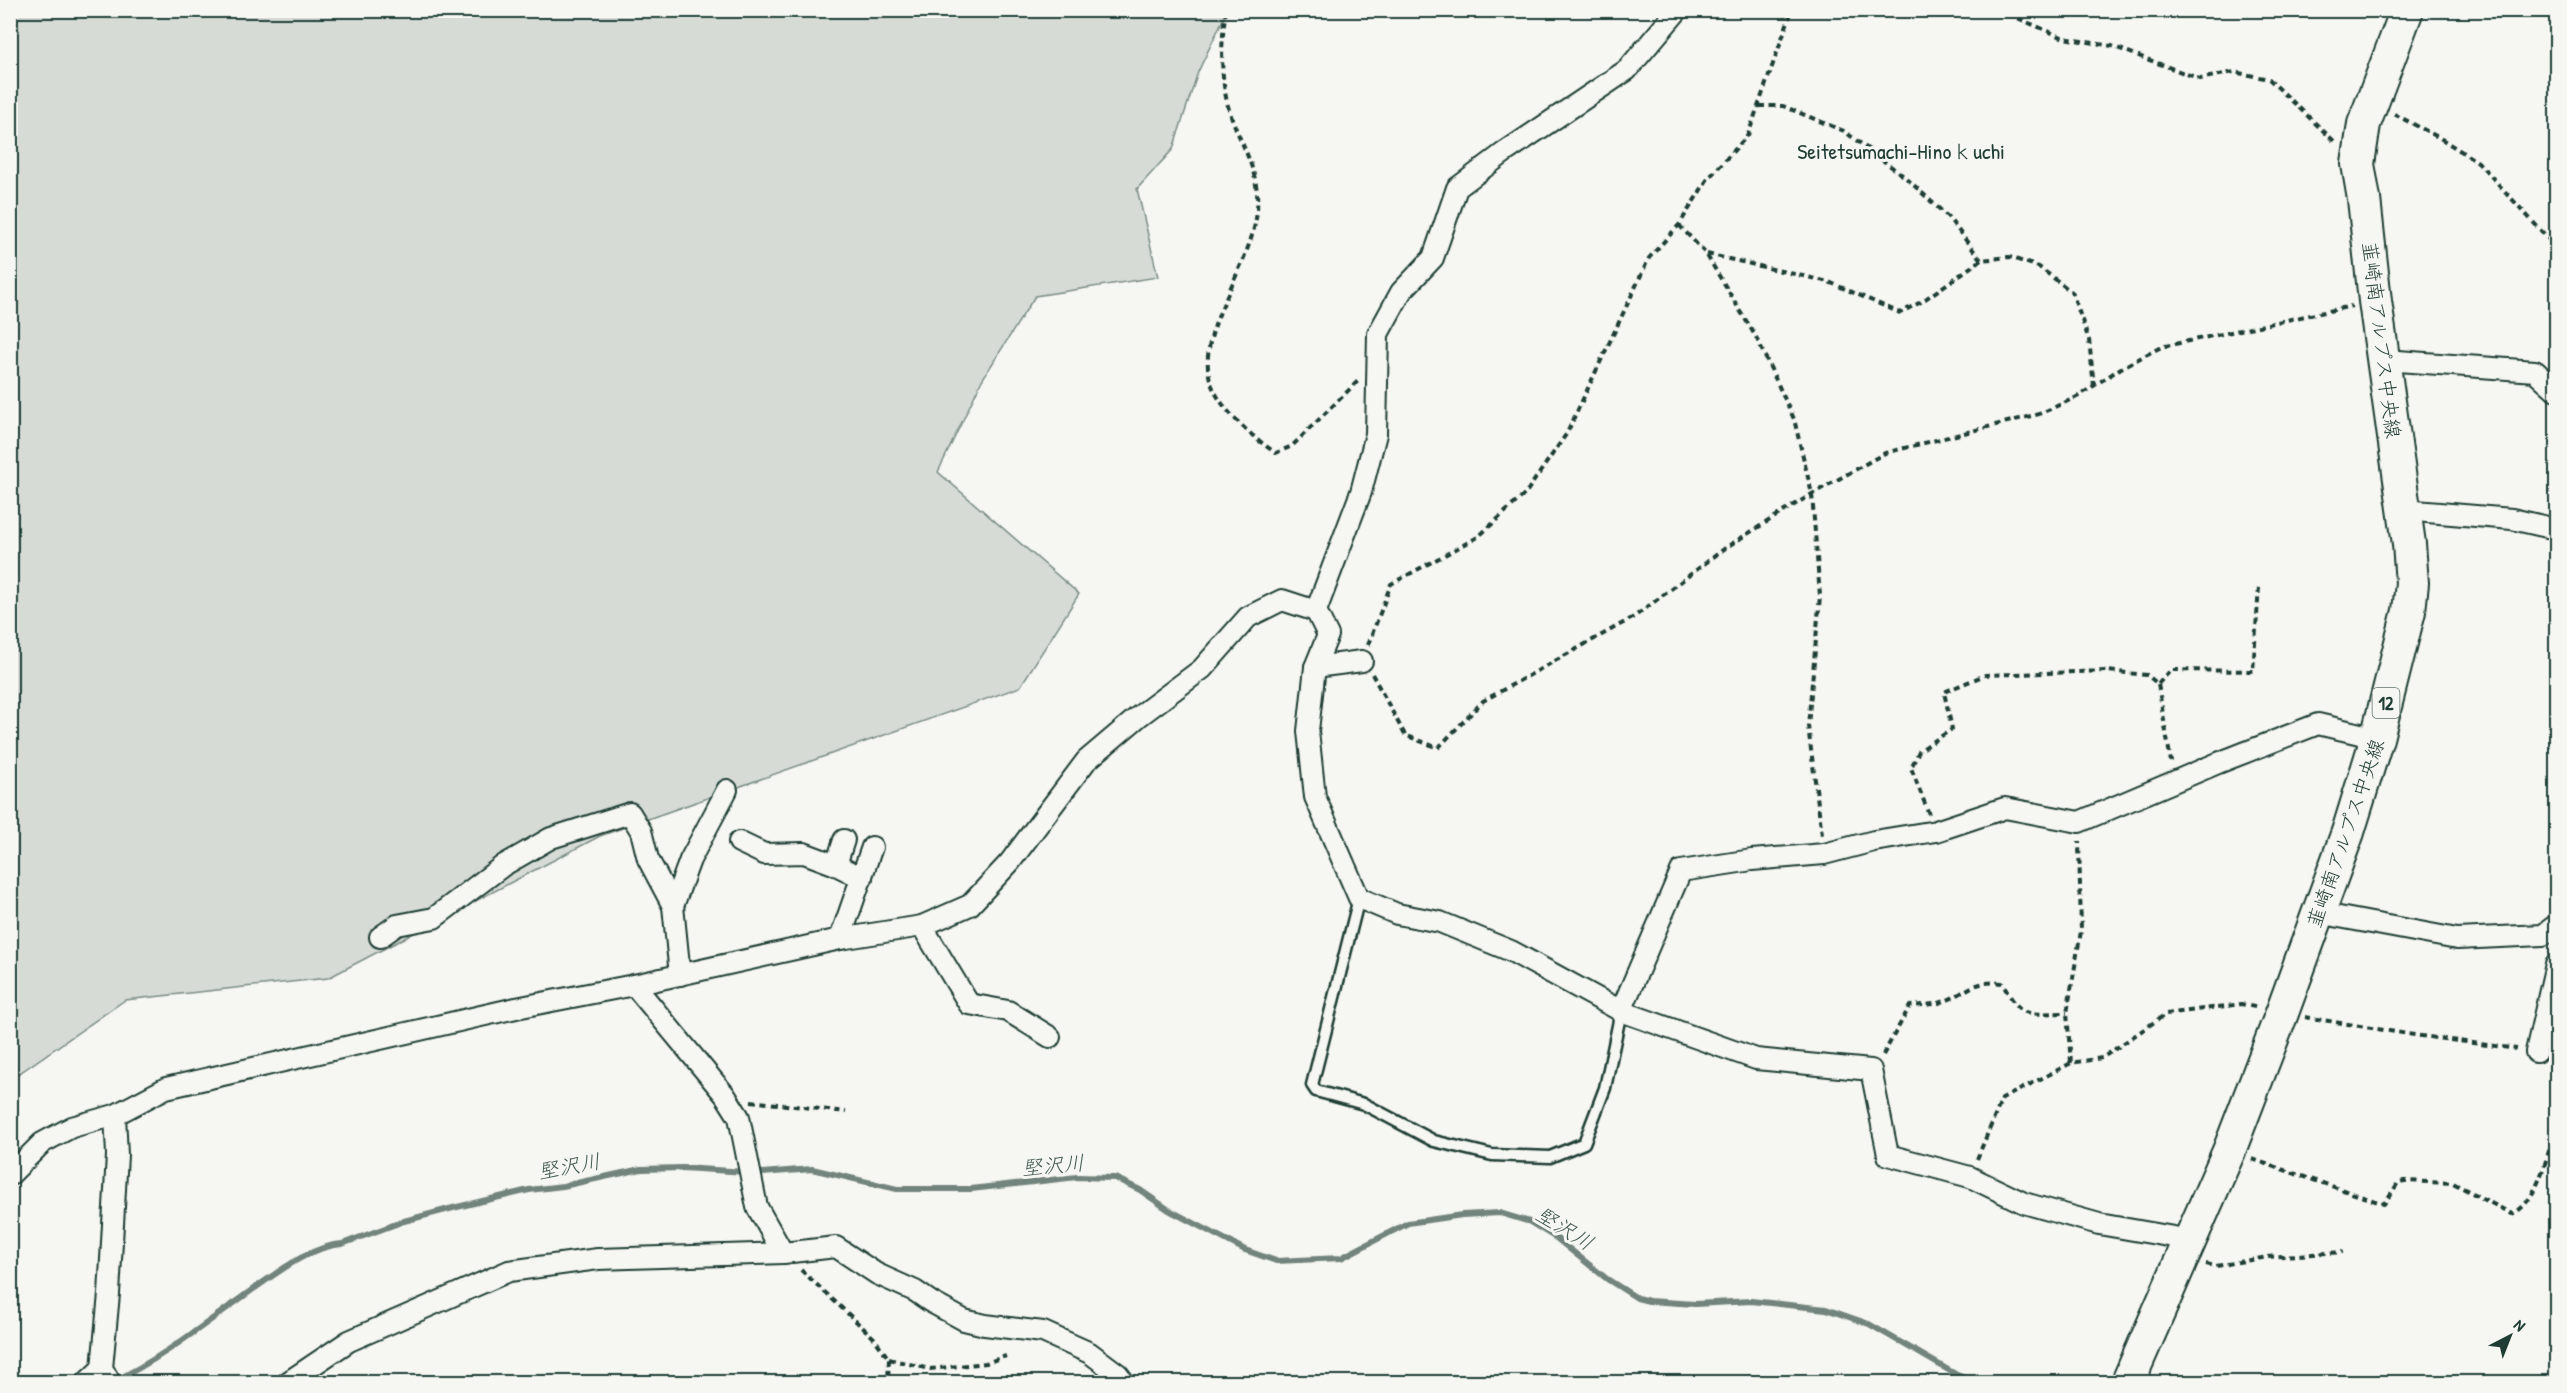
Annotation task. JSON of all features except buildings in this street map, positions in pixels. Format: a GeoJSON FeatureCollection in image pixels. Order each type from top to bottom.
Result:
{"type":"FeatureCollection","features":[{"type":"Feature","properties":{"kind":"main road","name":"韮崎南アルプス中央線"},"geometry":{"type":"LineString","coordinates":[[2131,1373],[2229,1151],[2282,1013],[2348,832],[2377,738],[2409,611],[2412,583],[2358,164],[2364,124],[2407,10]]}},
{"type":"Feature","properties":{"kind":"street"},"geometry":{"type":"LineString","coordinates":[[1316,611],[1361,492],[1376,434],[1378,334],[1401,292],[1433,258],[1457,188],[1505,152],[1627,70],[1678,10]]}},
{"type":"Feature","properties":{"kind":"street"},"geometry":{"type":"LineString","coordinates":[[2384,360],[2535,371],[2556,390]]}},
{"type":"Feature","properties":{"kind":"street"},"geometry":{"type":"LineString","coordinates":[[2403,510],[2512,519],[2556,529]]}},
{"type":"Feature","properties":{"kind":"street"},"geometry":{"type":"LineString","coordinates":[[10,1174],[42,1143],[72,1126],[115,1115],[166,1088],[516,1008],[634,985],[840,939],[922,926],[970,904],[1010,862],[1086,761],[1138,717],[1202,669],[1248,617],[1282,600],[1316,611],[1328,634],[1315,667],[1308,731],[1315,797],[1359,898],[1397,914],[1440,922],[1511,951],[1620,1011],[1756,1059],[1871,1070],[1888,1155],[1970,1177],[2024,1203],[2186,1250]]}},
{"type":"Feature","properties":{"kind":"street"},"geometry":{"type":"LineString","coordinates":[[1315,667],[1362,661]]}},
{"type":"Feature","properties":{"kind":"street"},"geometry":{"type":"LineString","coordinates":[[1620,1011],[1681,871],[1752,860],[1824,854],[1874,841],[1936,831],[2005,808],[2079,822],[2174,781],[2318,724],[2377,738]]}},
{"type":"Feature","properties":{"kind":"street"},"geometry":{"type":"LineString","coordinates":[[673,906],[690,860],[727,790]]}},
{"type":"Feature","properties":{"kind":"street"},"geometry":{"type":"LineString","coordinates":[[380,937],[397,925],[434,918],[504,865],[551,838],[630,813],[640,831],[648,859],[673,906],[680,975]]}},
{"type":"Feature","properties":{"kind":"street"},"geometry":{"type":"LineString","coordinates":[[836,865],[844,840]]}},
{"type":"Feature","properties":{"kind":"street"},"geometry":{"type":"LineString","coordinates":[[739,842],[764,854],[804,853],[862,878]]}},
{"type":"Feature","properties":{"kind":"street"},"geometry":{"type":"LineString","coordinates":[[840,939],[872,847]]}},
{"type":"Feature","properties":{"kind":"street"},"geometry":{"type":"LineString","coordinates":[[2318,913],[2457,939],[2543,935],[2556,924]]}},
{"type":"Feature","properties":{"kind":"street"},"geometry":{"type":"LineString","coordinates":[[922,926],[969,1004],[1008,1011],[1050,1037]]}},
{"type":"Feature","properties":{"kind":"street"},"geometry":{"type":"LineString","coordinates":[[2536,1052],[2556,964]]}},
{"type":"Feature","properties":{"kind":"street"},"geometry":{"type":"LineString","coordinates":[[634,985],[725,1095],[739,1117],[757,1206],[783,1253]]}},
{"type":"Feature","properties":{"kind":"street"},"geometry":{"type":"LineString","coordinates":[[87,1383],[106,1376],[116,1178],[115,1115]]}},
{"type":"Feature","properties":{"kind":"street"},"geometry":{"type":"LineString","coordinates":[[288,1383],[349,1341],[509,1271],[598,1259],[783,1253],[836,1247],[877,1274],[915,1291],[964,1320],[1043,1332],[1090,1353],[1118,1374],[1124,1383]]}},
{"type":"Feature","properties":{"kind":"lane"},"geometry":{"type":"LineString","coordinates":[[1359,898],[1312,1085],[1316,1091],[1364,1104],[1434,1141],[1492,1155],[1550,1157],[1584,1143],[1605,1088],[1620,1011]]}},
{"type":"Feature","properties":{"kind":"path"},"geometry":{"type":"LineString","coordinates":[[1226,10],[1222,67],[1228,106],[1256,177],[1257,211],[1251,243],[1209,340],[1208,374],[1214,391],[1251,436],[1276,453],[1292,446],[1376,364]]}},
{"type":"Feature","properties":{"kind":"path"},"geometry":{"type":"LineString","coordinates":[[1792,10],[1748,135],[1707,180],[1679,225],[1649,258],[1567,434],[1525,494],[1478,537],[1391,584],[1362,661],[1376,679],[1405,735],[1438,748],[1483,701],[1634,617],[1728,546],[1812,494],[1886,453],[2039,414],[2077,397],[2161,347],[2375,301]]}},
{"type":"Feature","properties":{"kind":"path"},"geometry":{"type":"LineString","coordinates":[[1999,10],[2064,38],[2112,46],[2200,79],[2234,72],[2269,79],[2358,164]]}},
{"type":"Feature","properties":{"kind":"path"},"geometry":{"type":"LineString","coordinates":[[2372,103],[2440,138],[2478,162],[2556,247]]}},
{"type":"Feature","properties":{"kind":"path"},"geometry":{"type":"LineString","coordinates":[[1759,106],[1783,106],[1844,131],[1923,193],[1948,217],[1981,260]]}},
{"type":"Feature","properties":{"kind":"path"},"geometry":{"type":"LineString","coordinates":[[1679,225],[1706,254],[1756,336],[1794,419],[1812,494],[1820,596],[1808,726],[1824,854]]}},
{"type":"Feature","properties":{"kind":"path"},"geometry":{"type":"LineString","coordinates":[[1706,254],[1829,282],[1900,313],[1921,302],[1981,260],[2009,257],[2038,267],[2072,292],[2089,340],[2094,386]]}},
{"type":"Feature","properties":{"kind":"path"},"geometry":{"type":"LineString","coordinates":[[2158,684],[2171,670],[2253,671],[2259,587]]}},
{"type":"Feature","properties":{"kind":"path"},"geometry":{"type":"LineString","coordinates":[[1936,831],[1911,768],[1919,751],[1952,729],[1944,692],[1985,675],[2107,671],[2147,675],[2158,684],[2174,781]]}},
{"type":"Feature","properties":{"kind":"path"},"geometry":{"type":"LineString","coordinates":[[2071,1063],[2067,1013],[2081,931],[2079,822]]}},
{"type":"Feature","properties":{"kind":"path"},"geometry":{"type":"LineString","coordinates":[[1871,1070],[1890,1045],[1899,1022],[1910,1006],[1940,1003],[1965,989],[1987,981],[2002,983],[2016,1007],[2025,1013],[2067,1013]]}},
{"type":"Feature","properties":{"kind":"path"},"geometry":{"type":"LineString","coordinates":[[1970,1177],[2002,1099],[2071,1063],[2102,1058],[2166,1014],[2241,1004],[2414,1035],[2536,1052],[2552,1062],[2556,1127],[2531,1199],[2522,1210],[2512,1214],[2453,1183],[2404,1180],[2398,1183],[2384,1204],[2229,1151]]}},
{"type":"Feature","properties":{"kind":"path"},"geometry":{"type":"LineString","coordinates":[[725,1095],[768,1104],[846,1112]]}},
{"type":"Feature","properties":{"kind":"path"},"geometry":{"type":"LineString","coordinates":[[2186,1250],[2216,1266],[2268,1257],[2343,1252]]}},
{"type":"Feature","properties":{"kind":"path"},"geometry":{"type":"LineString","coordinates":[[783,1253],[874,1338],[889,1359],[888,1383]]}},
{"type":"Feature","properties":{"kind":"path"},"geometry":{"type":"LineString","coordinates":[[889,1359],[930,1369],[986,1363],[1006,1356]]}},
{"type":"Feature","properties":{"kind":"shaded area"},"geometry":{"type":"Polygon","coordinates":[[[11,11],[1227,11],[1198,72],[1173,149],[1137,189],[1158,277],[1035,296],[982,380],[938,472],[1079,594],[1020,687],[600,836],[328,978],[125,1000],[11,1079],[11,11]]]}},
{"type":"Feature","properties":{"kind":"waterway","name":"堅沢川"},"geometry":{"type":"LineString","coordinates":[[112,1382],[149,1362],[283,1269],[318,1250],[342,1244],[404,1221],[529,1190],[563,1186],[641,1169],[683,1168],[762,1173],[812,1169],[897,1189],[971,1189],[1077,1177],[1115,1178],[1140,1190],[1169,1210],[1245,1250],[1276,1261],[1341,1258],[1408,1223],[1462,1215],[1500,1213],[1530,1222],[1556,1238],[1607,1279],[1637,1298],[1695,1304],[1751,1301],[1826,1309],[1869,1324],[1957,1375],[1975,1382]]}},
{"type":"Feature","properties":{"kind":"district","name":"Seitetsumachi-Hinoｋuchi"},"geometry":{"type":"Point","coordinates":[1901,151]}}]}
